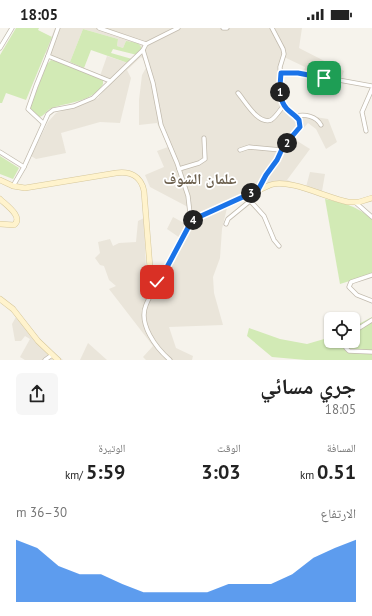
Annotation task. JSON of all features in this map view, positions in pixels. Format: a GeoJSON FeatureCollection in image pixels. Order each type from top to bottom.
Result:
{"type":"FeatureCollection","features":[{"type":"Feature","properties":{"kind":"street"},"geometry":{"type":"LineString","coordinates":[[0,48],[12,28]]}},
{"type":"Feature","properties":{"kind":"street"},"geometry":{"type":"LineString","coordinates":[[43,123],[30,112],[28,107],[58,28]]}},
{"type":"Feature","properties":{"kind":"street"},"geometry":{"type":"LineString","coordinates":[[99,28],[146,44]]}},
{"type":"Feature","properties":{"kind":"street"},"geometry":{"type":"LineString","coordinates":[[13,186],[24,167],[43,123],[50,112],[74,106],[89,100],[143,50],[146,44],[178,28]]}},
{"type":"Feature","properties":{"kind":"street"},"geometry":{"type":"LineString","coordinates":[[258,190],[266,175],[277,160],[281,150],[300,127],[301,122],[284,106],[280,95],[280,67],[284,54],[272,28]]}},
{"type":"Feature","properties":{"kind":"street"},"geometry":{"type":"LineString","coordinates":[[143,50],[153,83],[161,125],[179,169],[189,201],[191,222]]}},
{"type":"Feature","properties":{"kind":"street"},"geometry":{"type":"LineString","coordinates":[[48,56],[110,81]]}},
{"type":"Feature","properties":{"kind":"street"},"geometry":{"type":"LineString","coordinates":[[281,73],[311,75],[372,86]]}},
{"type":"Feature","properties":{"kind":"street"},"geometry":{"type":"LineString","coordinates":[[366,131],[362,112],[372,89]]}},
{"type":"Feature","properties":{"kind":"street"},"geometry":{"type":"LineString","coordinates":[[238,93],[257,118],[266,120],[274,118],[284,106]]}},
{"type":"Feature","properties":{"kind":"street"},"geometry":{"type":"LineString","coordinates":[[296,116],[302,115],[314,118],[321,125]]}},
{"type":"Feature","properties":{"kind":"street"},"geometry":{"type":"LineString","coordinates":[[179,169],[198,163],[205,159],[204,138]]}},
{"type":"Feature","properties":{"kind":"street"},"geometry":{"type":"LineString","coordinates":[[240,150],[249,147],[281,150]]}},
{"type":"Feature","properties":{"kind":"street"},"geometry":{"type":"LineString","coordinates":[[0,152],[24,167]]}},
{"type":"Feature","properties":{"kind":"street"},"geometry":{"type":"LineString","coordinates":[[0,180],[13,186],[28,188],[120,172],[135,175],[142,183],[145,194],[150,268],[154,272],[160,274]]}},
{"type":"Feature","properties":{"kind":"street"},"geometry":{"type":"LineString","coordinates":[[170,360],[156,345],[145,324],[145,308],[160,274],[166,269],[191,222],[245,195],[273,184],[284,183],[338,200],[355,202],[372,198]]}},
{"type":"Feature","properties":{"kind":"street"},"geometry":{"type":"LineString","coordinates":[[245,195],[264,216],[274,240],[279,246]]}},
{"type":"Feature","properties":{"kind":"street"},"geometry":{"type":"LineString","coordinates":[[0,199],[15,214],[17,223],[14,225],[0,224]]}},
{"type":"Feature","properties":{"kind":"street"},"geometry":{"type":"LineString","coordinates":[[226,224],[228,219],[250,201]]}},
{"type":"Feature","properties":{"kind":"street"},"geometry":{"type":"LineString","coordinates":[[355,202],[372,217]]}},
{"type":"Feature","properties":{"kind":"street"},"geometry":{"type":"LineString","coordinates":[[372,275],[351,282],[349,287],[357,295],[372,301]]}},
{"type":"Feature","properties":{"kind":"street"},"geometry":{"type":"LineString","coordinates":[[0,299],[13,310],[38,341],[58,360]]}},
{"type":"Feature","properties":{"kind":"street"},"geometry":{"type":"LineString","coordinates":[[360,328],[372,320]]}},
{"type":"Feature","properties":{"kind":"street"},"geometry":{"type":"LineString","coordinates":[[346,348],[349,351],[372,352]]}},
{"type":"Feature","properties":{"kind":"street"},"geometry":{"type":"LineString","coordinates":[[45,360],[52,354]]}},
{"type":"Feature","properties":{"kind":"shaded area"},"geometry":{"type":"Polygon","coordinates":[[[55,28],[302,28],[299,48],[344,71],[340,82],[303,76],[305,67],[284,57],[282,75],[284,100],[290,110],[296,114],[328,119],[337,142],[326,149],[316,129],[308,123],[294,139],[310,149],[287,180],[306,187],[310,172],[325,174],[321,197],[289,186],[277,185],[227,208],[222,229],[220,258],[213,277],[214,293],[223,325],[169,327],[176,348],[193,356],[192,360],[146,360],[143,357],[153,346],[109,289],[116,286],[109,280],[104,266],[100,265],[95,258],[100,253],[98,242],[110,239],[113,246],[119,243],[136,242],[138,221],[144,218],[146,271],[153,278],[163,278],[183,240],[167,229],[173,217],[184,223],[188,207],[150,187],[145,175],[164,167],[157,151],[168,147],[157,123],[139,125],[139,100],[142,75],[147,66],[143,59],[141,57],[127,70],[131,78],[120,123],[100,122],[61,133],[66,153],[36,159],[31,156],[48,122],[56,113],[98,98],[111,81],[100,76],[107,56],[128,63],[141,51],[126,41],[123,48],[117,46],[118,39],[83,29],[70,62],[45,53],[55,28]]]}},
{"type":"Feature","properties":{"kind":"shaded area"},"geometry":{"type":"Polygon","coordinates":[[[16,317],[22,317],[46,346],[63,360],[25,360],[20,357],[30,339],[25,336],[21,341],[15,341],[12,324],[16,317]]]}},
{"type":"Feature","properties":{"kind":"shaded area"},"geometry":{"type":"Polygon","coordinates":[[[88,343],[107,360],[80,360],[88,343]]]}},
{"type":"Feature","properties":{"kind":"green space"},"geometry":{"type":"Polygon","coordinates":[[[16,28],[39,28],[38,30],[52,37],[26,100],[6,93],[2,103],[0,103],[0,55],[16,28]]]}},
{"type":"Feature","properties":{"kind":"green space"},"geometry":{"type":"Polygon","coordinates":[[[83,29],[118,39],[117,46],[123,48],[126,41],[138,43],[141,47],[141,52],[137,55],[113,49],[111,53],[132,59],[128,63],[91,50],[84,68],[70,62],[83,29]]]}},
{"type":"Feature","properties":{"kind":"green space"},"geometry":{"type":"Polygon","coordinates":[[[51,60],[103,80],[103,84],[99,90],[87,98],[52,108],[39,117],[30,110],[30,107],[47,64],[51,60]]]}},
{"type":"Feature","properties":{"kind":"green space"},"geometry":{"type":"Polygon","coordinates":[[[0,156],[19,168],[13,179],[0,174],[0,156]]]}},
{"type":"Feature","properties":{"kind":"green space"},"geometry":{"type":"Polygon","coordinates":[[[325,199],[350,206],[361,211],[372,219],[372,274],[340,284],[325,199]]]}},
{"type":"Feature","properties":{"kind":"green space"},"geometry":{"type":"Polygon","coordinates":[[[372,317],[372,360],[306,360],[272,357],[247,336],[249,328],[280,339],[307,344],[324,339],[324,348],[360,348],[360,323],[372,317]]]}},
{"type":"Feature","properties":{"kind":"district","name":"علمان الشوف"},"geometry":{"type":"Point","coordinates":[200,178]}},
{"type":"Feature","properties":{"kind":"route"},"geometry":{"type":"LineString","coordinates":[[157,282],[160,274],[166,269],[191,222],[196,218],[258,190],[266,175],[275,164],[283,147],[299,130],[301,122],[296,116],[289,112],[282,103],[280,95],[281,73],[298,73],[324,78]]}}]}
